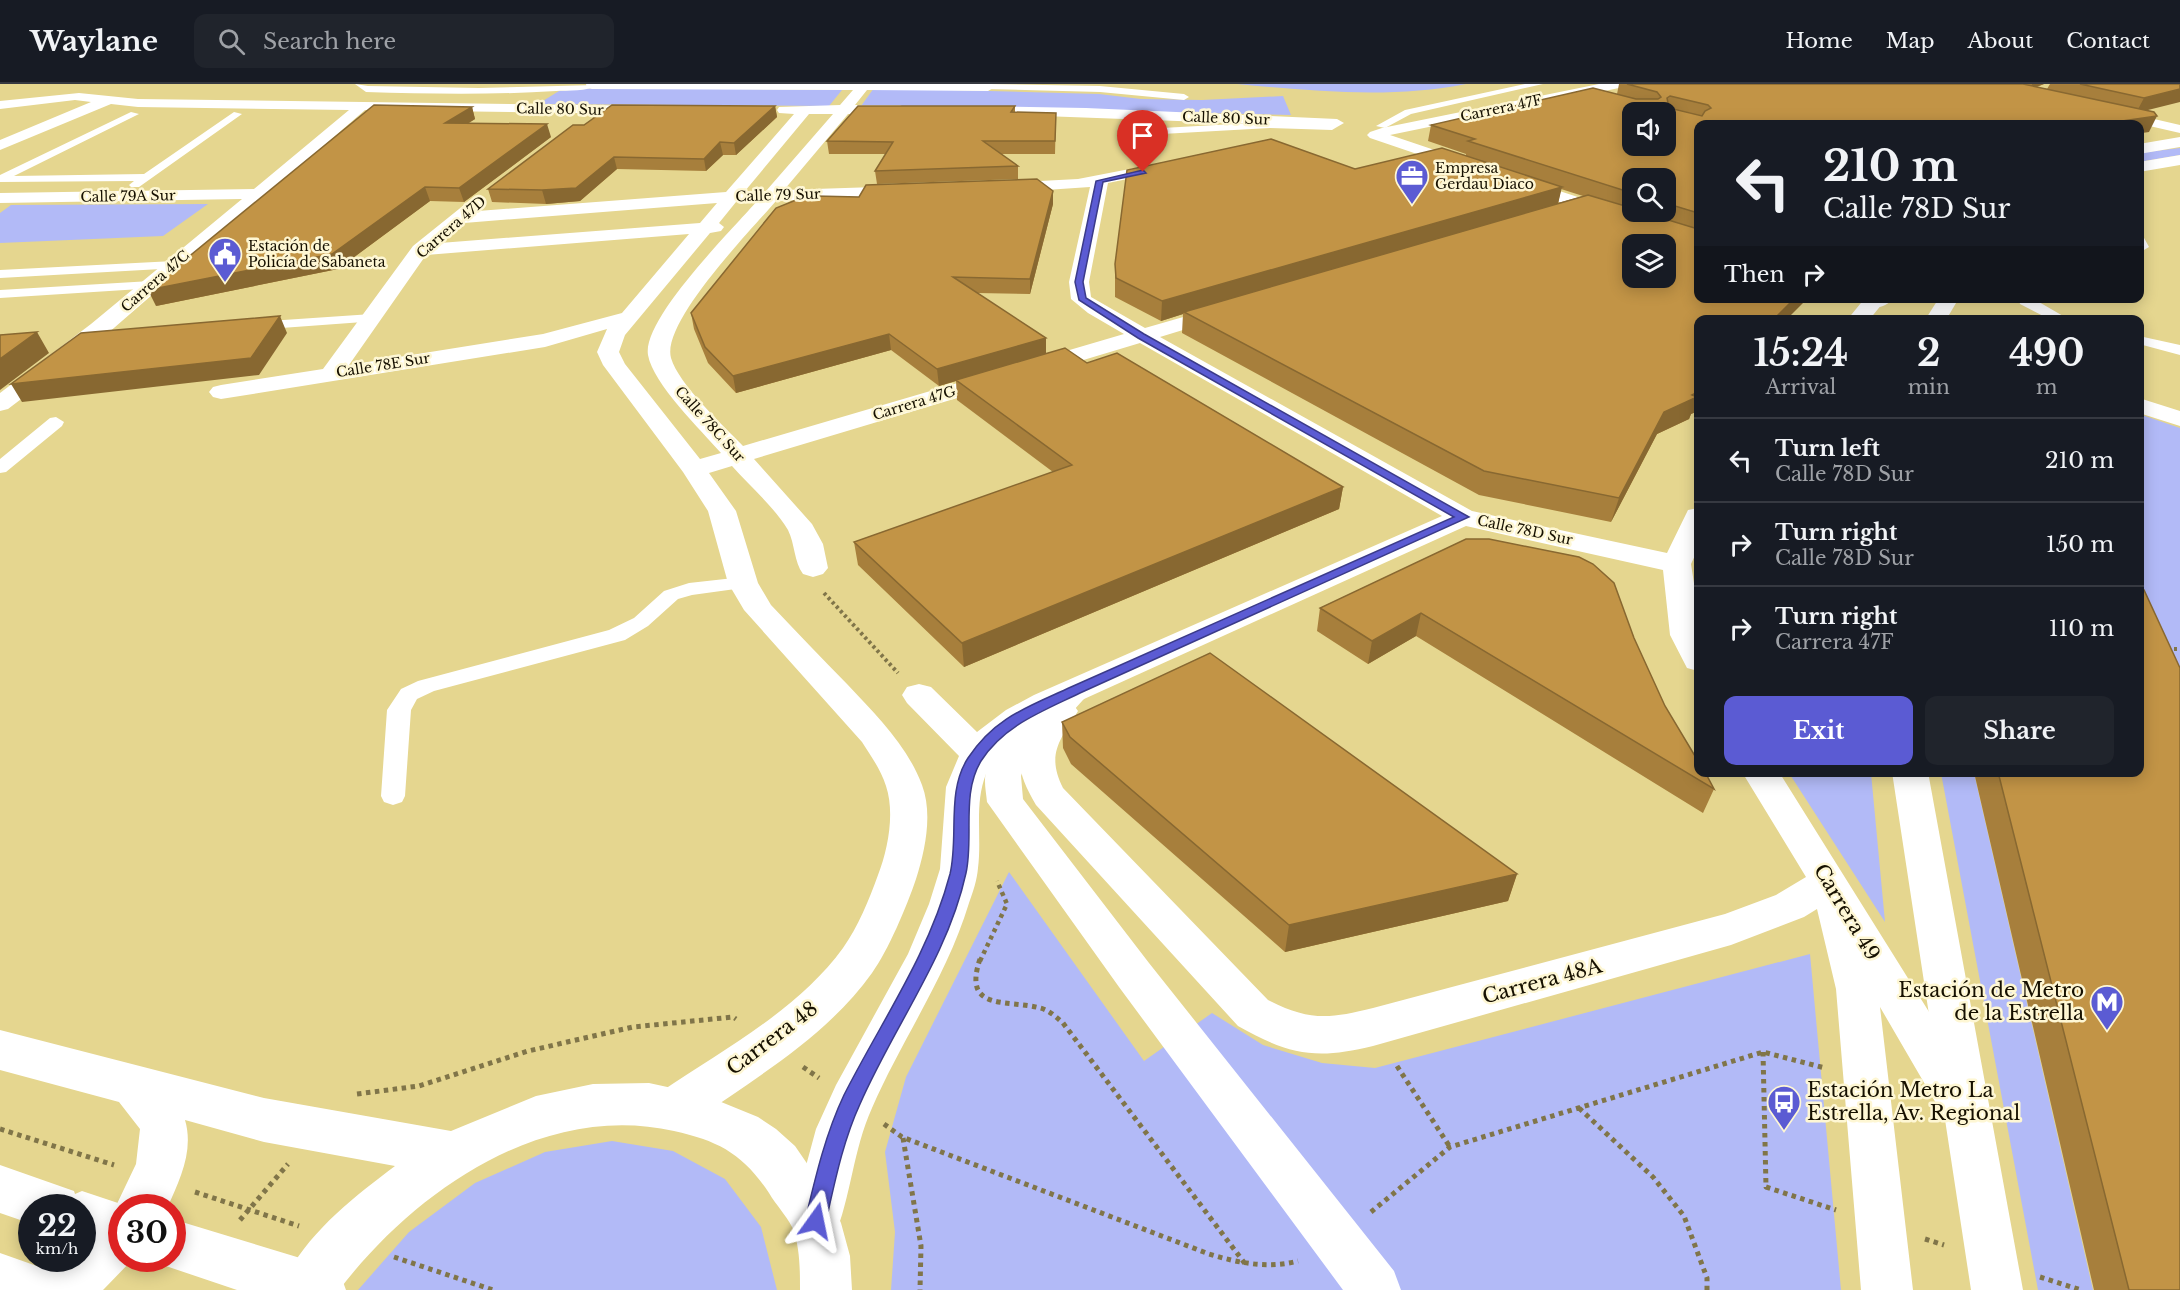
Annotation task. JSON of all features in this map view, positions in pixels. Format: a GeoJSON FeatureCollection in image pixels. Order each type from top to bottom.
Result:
{"type":"FeatureCollection","features":[{"type":"Feature","properties":{"kind":"main road","name":"Carrera 47F"},"geometry":{"type":"LineString","coordinates":[[1373,130],[1619,84]]}},
{"type":"Feature","properties":{"kind":"main road","name":"Calle 80 Sur"},"geometry":{"type":"LineString","coordinates":[[592,85],[989,85]]}},
{"type":"Feature","properties":{"kind":"main road","name":"Calle 78C Sur"},"geometry":{"type":"LineString","coordinates":[[813,568],[809,544],[798,524],[672,381],[661,367],[657,349],[662,329],[677,306],[864,86]]}},
{"type":"Feature","properties":{"kind":"main road","name":"Calle 80 Sur"},"geometry":{"type":"LineString","coordinates":[[0,105],[107,89],[362,106],[668,110]]}},
{"type":"Feature","properties":{"kind":"main road"},"geometry":{"type":"LineString","coordinates":[[0,146],[107,89]]}},
{"type":"Feature","properties":{"kind":"main road"},"geometry":{"type":"LineString","coordinates":[[1574,93],[1605,102]]}},
{"type":"Feature","properties":{"kind":"main road","name":"Calle 80 Sur"},"geometry":{"type":"LineString","coordinates":[[0,96],[72,94]]}},
{"type":"Feature","properties":{"kind":"main road","name":"Carrera 47C"},"geometry":{"type":"LineString","coordinates":[[0,404],[99,329],[362,106]]}},
{"type":"Feature","properties":{"kind":"main road"},"geometry":{"type":"LineString","coordinates":[[2180,120],[2098,106],[2180,129]]}},
{"type":"Feature","properties":{"kind":"main road"},"geometry":{"type":"LineString","coordinates":[[771,110],[920,109]]}},
{"type":"Feature","properties":{"kind":"main road"},"geometry":{"type":"LineString","coordinates":[[581,124],[600,110]]}},
{"type":"Feature","properties":{"kind":"main road"},"geometry":{"type":"LineString","coordinates":[[743,583],[722,511],[694,469],[614,365],[608,352],[615,334],[806,110]]}},
{"type":"Feature","properties":{"kind":"main road","name":"Calle 80 Sur"},"geometry":{"type":"LineString","coordinates":[[952,110],[1086,112],[1340,128]]}},
{"type":"Feature","properties":{"kind":"main road"},"geometry":{"type":"LineString","coordinates":[[1285,141],[1340,128]]}},
{"type":"Feature","properties":{"kind":"main road"},"geometry":{"type":"LineString","coordinates":[[1373,130],[1490,173],[1694,241]]}},
{"type":"Feature","properties":{"kind":"main road"},"geometry":{"type":"LineString","coordinates":[[2144,148],[2180,142]]}},
{"type":"Feature","properties":{"kind":"main road"},"geometry":{"type":"LineString","coordinates":[[2144,166],[2180,160]]}},
{"type":"Feature","properties":{"kind":"main road"},"geometry":{"type":"LineString","coordinates":[[983,189],[1062,186],[1100,181],[1181,164]]}},
{"type":"Feature","properties":{"kind":"main road","name":"Calle 78D Sur"},"geometry":{"type":"LineString","coordinates":[[1100,181],[1079,290],[1082,299],[1095,309],[1463,517],[1677,564]]}},
{"type":"Feature","properties":{"kind":"main road","name":"Calle 79 Sur"},"geometry":{"type":"LineString","coordinates":[[457,218],[731,197],[924,190]]}},
{"type":"Feature","properties":{"kind":"main road","name":"Calle 79A Sur"},"geometry":{"type":"LineString","coordinates":[[0,198],[256,194]]}},
{"type":"Feature","properties":{"kind":"main road"},"geometry":{"type":"LineString","coordinates":[[750,220],[797,200],[831,194]]}},
{"type":"Feature","properties":{"kind":"main road","name":"Carrera 47D"},"geometry":{"type":"LineString","coordinates":[[331,374],[420,250],[486,196]]}},
{"type":"Feature","properties":{"kind":"main road"},"geometry":{"type":"LineString","coordinates":[[1549,214],[1583,204]]}},
{"type":"Feature","properties":{"kind":"main road","name":"Calle 79 Sur"},"geometry":{"type":"LineString","coordinates":[[420,250],[704,228],[750,220]]}},
{"type":"Feature","properties":{"kind":"main road"},"geometry":{"type":"LineString","coordinates":[[1861,315],[1872,303]]}},
{"type":"Feature","properties":{"kind":"main road","name":"Carrera 47G"},"geometry":{"type":"LineString","coordinates":[[694,469],[1243,305]]}},
{"type":"Feature","properties":{"kind":"main road","name":"Calle 78E Sur"},"geometry":{"type":"LineString","coordinates":[[221,392],[545,340],[629,317]]}},
{"type":"Feature","properties":{"kind":"main road","name":"Calle 78E Sur"},"geometry":{"type":"LineString","coordinates":[[545,340],[575,343],[608,352]]}},
{"type":"Feature","properties":{"kind":"main road"},"geometry":{"type":"LineString","coordinates":[[2144,407],[2180,419]]}},
{"type":"Feature","properties":{"kind":"main road"},"geometry":{"type":"LineString","coordinates":[[816,1221],[828,1164],[851,1101],[902,1007],[936,938],[949,903],[958,871],[964,781],[978,754],[1002,727],[1075,690],[1463,517]]}},
{"type":"Feature","properties":{"kind":"main road"},"geometry":{"type":"LineString","coordinates":[[1694,525],[1677,564],[1686,635],[1694,652]]}},
{"type":"Feature","properties":{"kind":"main road","name":"Carrera 48"},"geometry":{"type":"LineString","coordinates":[[678,1106],[791,1028],[828,995],[858,960],[889,901],[905,854],[908,818],[905,787],[891,758],[874,734],[759,610],[743,583]]}},
{"type":"Feature","properties":{"kind":"main road"},"geometry":{"type":"LineString","coordinates":[[1075,690],[1016,750],[1005,769],[1003,782],[1005,801],[1134,975],[1375,1290]]}},
{"type":"Feature","properties":{"kind":"main road","name":"Carrera 48A"},"geometry":{"type":"LineString","coordinates":[[1075,690],[1042,737],[1035,758],[1038,776],[1049,796],[1253,1013],[1283,1030],[1314,1037],[1349,1034],[1731,929],[1790,906],[1829,882]]}},
{"type":"Feature","properties":{"kind":"main road"},"geometry":{"type":"LineString","coordinates":[[919,695],[978,754]]}},
{"type":"Feature","properties":{"kind":"main road","name":"Carrera 49"},"geometry":{"type":"LineString","coordinates":[[1763,777],[1829,882],[1968,1115]]}},
{"type":"Feature","properties":{"kind":"main road"},"geometry":{"type":"LineString","coordinates":[[1911,777],[1997,1290]]}},
{"type":"Feature","properties":{"kind":"main road"},"geometry":{"type":"LineString","coordinates":[[1829,882],[1852,967],[1867,1079],[1887,1290]]}},
{"type":"Feature","properties":{"kind":"main road"},"geometry":{"type":"LineString","coordinates":[[0,1050],[264,1120],[452,1154]]}},
{"type":"Feature","properties":{"kind":"main road"},"geometry":{"type":"LineString","coordinates":[[131,1188],[152,1190],[164,1150],[161,1118],[134,1085]]}},
{"type":"Feature","properties":{"kind":"main road"},"geometry":{"type":"LineString","coordinates":[[306,1290],[322,1266],[384,1203],[452,1154],[530,1119],[606,1102],[678,1106],[729,1125],[774,1157],[816,1221],[827,1275],[826,1290]]}},
{"type":"Feature","properties":{"kind":"main road"},"geometry":{"type":"LineString","coordinates":[[0,1189],[18,1195]]}},
{"type":"Feature","properties":{"kind":"main road"},"geometry":{"type":"LineString","coordinates":[[186,1248],[320,1290]]}},
{"type":"Feature","properties":{"kind":"main road"},"geometry":{"type":"LineString","coordinates":[[60,1290],[78,1278],[108,1249]]}},
{"type":"Feature","properties":{"kind":"main road"},"geometry":{"type":"LineString","coordinates":[[0,1279],[32,1290]]}},
{"type":"Feature","properties":{"kind":"lane","name":"Calle 80 Sur"},"geometry":{"type":"LineString","coordinates":[[360,84],[366,89],[448,92],[542,90],[592,85]]}},
{"type":"Feature","properties":{"kind":"lane"},"geometry":{"type":"LineString","coordinates":[[1373,130],[1408,112],[1538,84]]}},
{"type":"Feature","properties":{"kind":"lane"},"geometry":{"type":"LineString","coordinates":[[989,85],[1100,89],[1184,97]]}},
{"type":"Feature","properties":{"kind":"lane"},"geometry":{"type":"LineString","coordinates":[[0,179],[134,114]]}},
{"type":"Feature","properties":{"kind":"lane"},"geometry":{"type":"LineString","coordinates":[[135,185],[237,114]]}},
{"type":"Feature","properties":{"kind":"lane"},"geometry":{"type":"LineString","coordinates":[[1144,132],[1270,125],[1340,128]]}},
{"type":"Feature","properties":{"kind":"lane"},"geometry":{"type":"LineString","coordinates":[[0,179],[148,177]]}},
{"type":"Feature","properties":{"kind":"lane"},"geometry":{"type":"LineString","coordinates":[[34,197],[69,178]]}},
{"type":"Feature","properties":{"kind":"lane"},"geometry":{"type":"LineString","coordinates":[[0,274],[174,265]]}},
{"type":"Feature","properties":{"kind":"lane"},"geometry":{"type":"LineString","coordinates":[[0,294],[151,285]]}},
{"type":"Feature","properties":{"kind":"lane"},"geometry":{"type":"LineString","coordinates":[[2029,303],[2052,315]]}},
{"type":"Feature","properties":{"kind":"lane"},"geometry":{"type":"LineString","coordinates":[[240,327],[372,318]]}},
{"type":"Feature","properties":{"kind":"lane"},"geometry":{"type":"LineString","coordinates":[[2144,341],[2180,350]]}},
{"type":"Feature","properties":{"kind":"lane"},"geometry":{"type":"LineString","coordinates":[[0,468],[56,422]]}},
{"type":"Feature","properties":{"kind":"lane"},"geometry":{"type":"LineString","coordinates":[[393,796],[399,710],[409,694],[426,686],[618,635],[641,622],[671,596],[689,589],[743,583]]}},
{"type":"Feature","properties":{"kind":"path"},"geometry":{"type":"LineString","coordinates":[[813,568],[816,580],[824,594],[919,695]]}},
{"type":"Feature","properties":{"kind":"path"},"geometry":{"type":"LineString","coordinates":[[2162,649],[2180,649]]}},
{"type":"Feature","properties":{"kind":"path"},"geometry":{"type":"LineString","coordinates":[[994,875],[1007,904],[978,968],[975,984],[978,991],[991,1002],[1042,1008],[1063,1023],[1247,1265]]}},
{"type":"Feature","properties":{"kind":"path"},"geometry":{"type":"LineString","coordinates":[[232,1228],[350,1095],[418,1086],[528,1051],[633,1027],[733,1017]]}},
{"type":"Feature","properties":{"kind":"path"},"geometry":{"type":"LineString","coordinates":[[1367,1215],[1450,1147],[1763,1052],[1867,1079]]}},
{"type":"Feature","properties":{"kind":"path"},"geometry":{"type":"LineString","coordinates":[[1763,1052],[1766,1187]]}},
{"type":"Feature","properties":{"kind":"path"},"geometry":{"type":"LineString","coordinates":[[1397,1066],[1450,1147]]}},
{"type":"Feature","properties":{"kind":"path"},"geometry":{"type":"LineString","coordinates":[[1578,1108],[1653,1177],[1684,1216],[1707,1278],[1707,1290]]}},
{"type":"Feature","properties":{"kind":"path"},"geometry":{"type":"LineString","coordinates":[[0,1129],[131,1188]]}},
{"type":"Feature","properties":{"kind":"path"},"geometry":{"type":"LineString","coordinates":[[920,1290],[921,1246],[902,1137],[1209,1254],[1247,1265],[1286,1265],[1304,1259]]}},
{"type":"Feature","properties":{"kind":"path"},"geometry":{"type":"LineString","coordinates":[[190,1190],[303,1227]]}},
{"type":"Feature","properties":{"kind":"path"},"geometry":{"type":"LineString","coordinates":[[381,1253],[493,1290]]}},
{"type":"Feature","properties":{"kind":"shaded area"},"geometry":{"type":"Polygon","coordinates":[[[1237,84],[1466,84],[1438,89],[1352,92],[1237,84]]]}},
{"type":"Feature","properties":{"kind":"shaded area"},"geometry":{"type":"Polygon","coordinates":[[[594,88],[842,90],[829,106],[538,104],[559,91],[594,88]]]}},
{"type":"Feature","properties":{"kind":"shaded area"},"geometry":{"type":"Polygon","coordinates":[[[874,88],[1099,94],[1141,99],[1202,100],[1283,96],[1291,115],[861,106],[874,88]]]}},
{"type":"Feature","properties":{"kind":"shaded area"},"geometry":{"type":"Polygon","coordinates":[[[2180,148],[2180,155],[2144,161],[2144,152],[2180,148]]]}},
{"type":"Feature","properties":{"kind":"shaded area"},"geometry":{"type":"Polygon","coordinates":[[[208,204],[163,236],[0,243],[0,213],[11,205],[208,204]]]}},
{"type":"Feature","properties":{"kind":"shaded area"},"geometry":{"type":"Polygon","coordinates":[[[2144,416],[2180,428],[2180,738],[2144,655],[2144,416]]]}},
{"type":"Feature","properties":{"kind":"shaded area"},"geometry":{"type":"Polygon","coordinates":[[[1792,777],[1871,777],[1885,922],[1792,777]]]}},
{"type":"Feature","properties":{"kind":"shaded area"},"geometry":{"type":"Polygon","coordinates":[[[1942,777],[1975,777],[2093,1290],[2038,1290],[1942,777]]]}},
{"type":"Feature","properties":{"kind":"shaded area"},"geometry":{"type":"Polygon","coordinates":[[[1009,872],[1144,1061],[1212,1013],[1263,1045],[1322,1063],[1375,1068],[1810,954],[1841,1290],[891,1290],[895,1232],[885,1152],[906,1077],[1009,872]]]}},
{"type":"Feature","properties":{"kind":"shaded area"},"geometry":{"type":"Polygon","coordinates":[[[612,1141],[673,1151],[725,1179],[761,1227],[777,1290],[358,1290],[409,1232],[475,1183],[545,1152],[612,1141]]]}},
{"type":"Feature","properties":{"kind":"building"},"geometry":{"type":"Polygon","coordinates":[[[1627,84],[2023,84],[2154,112],[2157,116],[2129,120],[1694,120],[1694,212],[1676,206],[1676,168],[1622,168],[1622,190],[1468,141],[1475,139],[1431,125],[1593,88],[1636,99],[1661,97],[1657,92],[1627,84]]]}},
{"type":"Feature","properties":{"kind":"building"},"geometry":{"type":"Polygon","coordinates":[[[2080,84],[2180,84],[2180,89],[2144,98],[2080,84]]]}},
{"type":"Feature","properties":{"kind":"building"},"geometry":{"type":"Polygon","coordinates":[[[374,105],[472,107],[445,123],[547,124],[459,188],[425,187],[332,254],[148,290],[374,105]]]}},
{"type":"Feature","properties":{"kind":"building"},"geometry":{"type":"Polygon","coordinates":[[[612,105],[775,106],[734,143],[720,142],[704,159],[614,157],[576,188],[488,189],[573,125],[584,125],[612,105]]]}},
{"type":"Feature","properties":{"kind":"building"},"geometry":{"type":"Polygon","coordinates":[[[858,106],[1015,106],[1011,112],[1056,113],[1055,141],[983,141],[1018,166],[875,171],[893,142],[827,141],[858,106]]]}},
{"type":"Feature","properties":{"kind":"building"},"geometry":{"type":"Polygon","coordinates":[[[1271,139],[1355,169],[1442,148],[1562,187],[1162,301],[1116,278],[1115,264],[1127,170],[1271,139]]]}},
{"type":"Feature","properties":{"kind":"building"},"geometry":{"type":"Polygon","coordinates":[[[1037,179],[1053,191],[1030,279],[953,277],[1046,338],[937,369],[889,334],[733,376],[705,347],[691,313],[776,208],[815,196],[859,197],[866,185],[1037,179]]]}},
{"type":"Feature","properties":{"kind":"building"},"geometry":{"type":"Polygon","coordinates":[[[1588,195],[1622,205],[1622,222],[1675,222],[1694,228],[1694,303],[1790,303],[1778,315],[1694,315],[1694,394],[1692,395],[1694,398],[1664,412],[1619,498],[1484,471],[1184,312],[1588,195]]]}},
{"type":"Feature","properties":{"kind":"building"},"geometry":{"type":"Polygon","coordinates":[[[280,316],[251,358],[11,384],[81,333],[280,316]]]}},
{"type":"Feature","properties":{"kind":"building"},"geometry":{"type":"Polygon","coordinates":[[[37,332],[0,359],[0,335],[37,332]]]}},
{"type":"Feature","properties":{"kind":"building"},"geometry":{"type":"Polygon","coordinates":[[[1065,348],[1087,363],[1117,353],[1343,487],[962,643],[854,542],[1072,465],[956,380],[1065,348]]]}},
{"type":"Feature","properties":{"kind":"building"},"geometry":{"type":"Polygon","coordinates":[[[1466,539],[1489,539],[1579,557],[1593,564],[1614,583],[1634,638],[1665,706],[1694,754],[1694,777],[1421,613],[1372,641],[1320,608],[1466,539]]]}},
{"type":"Feature","properties":{"kind":"building","name":"Estación de Metro de la Estrella"},"geometry":{"type":"Polygon","coordinates":[[[2144,590],[2180,668],[2180,1290],[2129,1290],[1999,777],[2144,777],[2144,590]]]}},
{"type":"Feature","properties":{"kind":"building"},"geometry":{"type":"Polygon","coordinates":[[[1210,653],[1517,874],[1289,925],[1070,737],[1062,722],[1210,653]]]}},
{"type":"Feature","properties":{"kind":"building"},"geometry":{"type":"Polygon","coordinates":[[[1694,777],[1708,777],[1714,789],[1694,777]]]}},
{"type":"Feature","properties":{"kind":"place","name":"Empresa Gerdau Diaco"},"geometry":{"type":"Point","coordinates":[1412,205]}},
{"type":"Feature","properties":{"kind":"place","name":"Estación de Policía de Sabaneta"},"geometry":{"type":"Point","coordinates":[225,283]}},
{"type":"Feature","properties":{"kind":"place","name":"Estación de Metro de la Estrella"},"geometry":{"type":"Point","coordinates":[2107,1031]}},
{"type":"Feature","properties":{"kind":"place","name":"Estación Metro La Estrella, Av. Regional"},"geometry":{"type":"Point","coordinates":[1784,1131]}},
{"type":"Feature","properties":{"kind":"route"},"geometry":{"type":"LineString","coordinates":[[816,1221],[828,1164],[851,1101],[902,1007],[936,938],[949,903],[958,871],[964,781],[973,762],[988,740],[1002,727],[1021,716],[1075,690],[1463,517],[1141,336],[1082,299],[1079,282],[1100,181],[1143,172]]}}]}
